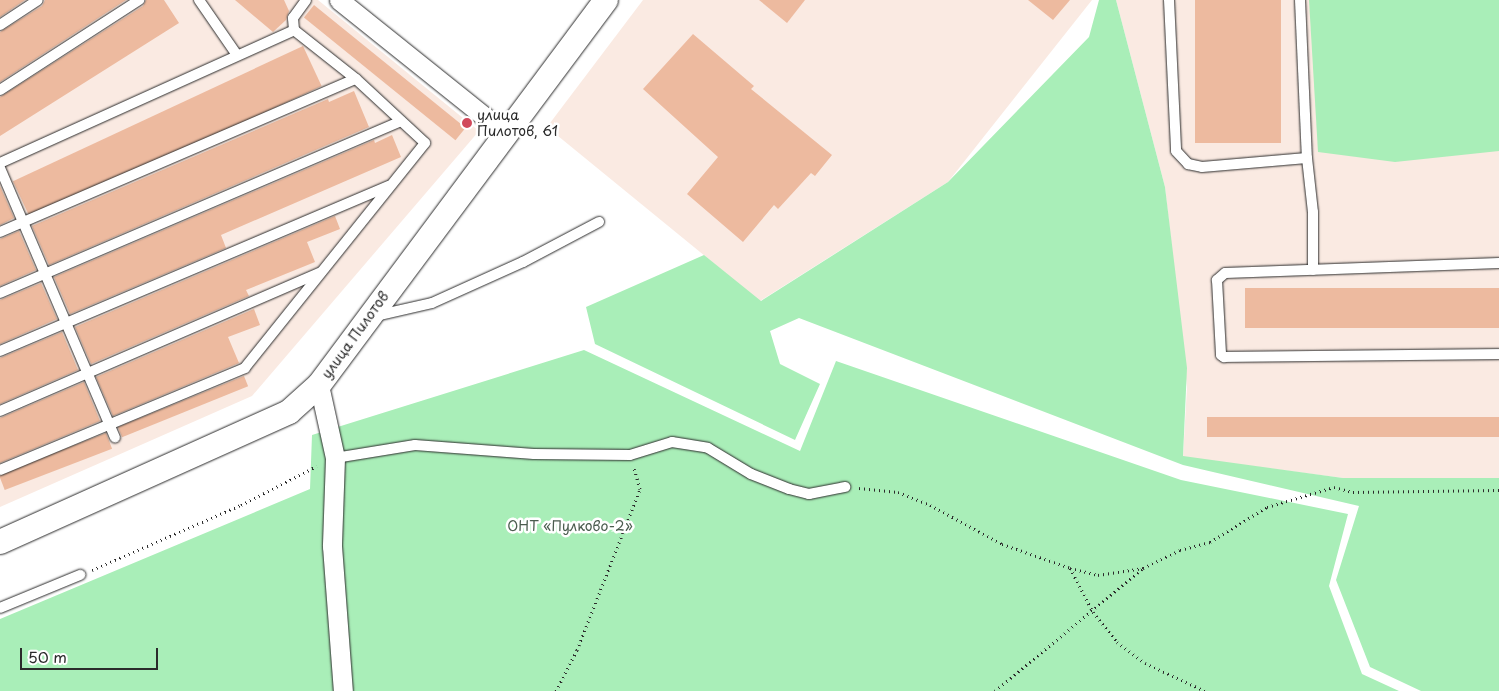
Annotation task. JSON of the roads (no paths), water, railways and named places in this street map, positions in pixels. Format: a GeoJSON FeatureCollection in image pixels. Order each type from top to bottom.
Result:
{"type":"FeatureCollection","features":[{"type":"Feature","properties":{"kind":"street"},"geometry":{"type":"LineString","coordinates":[[339,0],[505,133]]}},
{"type":"Feature","properties":{"kind":"street","name":"улица Пилотов"},"geometry":{"type":"LineString","coordinates":[[0,542],[289,412],[319,385],[606,0]]}},
{"type":"Feature","properties":{"kind":"street"},"geometry":{"type":"LineString","coordinates":[[319,385],[335,458],[332,546],[343,691]]}},
{"type":"Feature","properties":{"kind":"lane"},"geometry":{"type":"LineString","coordinates":[[0,25],[38,0]]}},
{"type":"Feature","properties":{"kind":"lane"},"geometry":{"type":"LineString","coordinates":[[0,90],[139,0]]}},
{"type":"Feature","properties":{"kind":"lane"},"geometry":{"type":"LineString","coordinates":[[199,0],[237,55]]}},
{"type":"Feature","properties":{"kind":"lane"},"geometry":{"type":"LineString","coordinates":[[0,470],[245,368],[425,142],[356,79],[294,30],[293,18],[306,0]]}},
{"type":"Feature","properties":{"kind":"lane"},"geometry":{"type":"LineString","coordinates":[[1169,0],[1176,151],[1188,164],[1202,167],[1307,158]]}},
{"type":"Feature","properties":{"kind":"lane"},"geometry":{"type":"LineString","coordinates":[[1300,0],[1307,158],[1313,212],[1313,270]]}},
{"type":"Feature","properties":{"kind":"lane"},"geometry":{"type":"LineString","coordinates":[[0,162],[294,30]]}},
{"type":"Feature","properties":{"kind":"lane"},"geometry":{"type":"LineString","coordinates":[[0,232],[356,79]]}},
{"type":"Feature","properties":{"kind":"lane"},"geometry":{"type":"LineString","coordinates":[[0,293],[401,121]]}},
{"type":"Feature","properties":{"kind":"lane"},"geometry":{"type":"LineString","coordinates":[[0,168],[115,438]]}},
{"type":"Feature","properties":{"kind":"lane"},"geometry":{"type":"LineString","coordinates":[[0,351],[390,186]]}},
{"type":"Feature","properties":{"kind":"lane"},"geometry":{"type":"LineString","coordinates":[[369,317],[432,303],[523,262],[599,222]]}},
{"type":"Feature","properties":{"kind":"lane"},"geometry":{"type":"LineString","coordinates":[[1499,263],[1224,273],[1218,278],[1222,356],[1499,354]]}},
{"type":"Feature","properties":{"kind":"lane"},"geometry":{"type":"LineString","coordinates":[[0,410],[321,272]]}},
{"type":"Feature","properties":{"kind":"lane"},"geometry":{"type":"LineString","coordinates":[[335,458],[415,446],[534,454],[630,455],[672,442],[708,448],[751,474],[789,489],[809,494],[846,487]]}},
{"type":"Feature","properties":{"kind":"lane"},"geometry":{"type":"LineString","coordinates":[[0,608],[80,575]]}},
{"type":"Feature","properties":{"kind":"place","name":"улица Пилотов, 61"},"geometry":{"type":"Point","coordinates":[467,123]}},
{"type":"Feature","properties":{"kind":"park label","name":"ОНТ «Пулково-2»"},"geometry":{"type":"Point","coordinates":[570,526]}}]}
